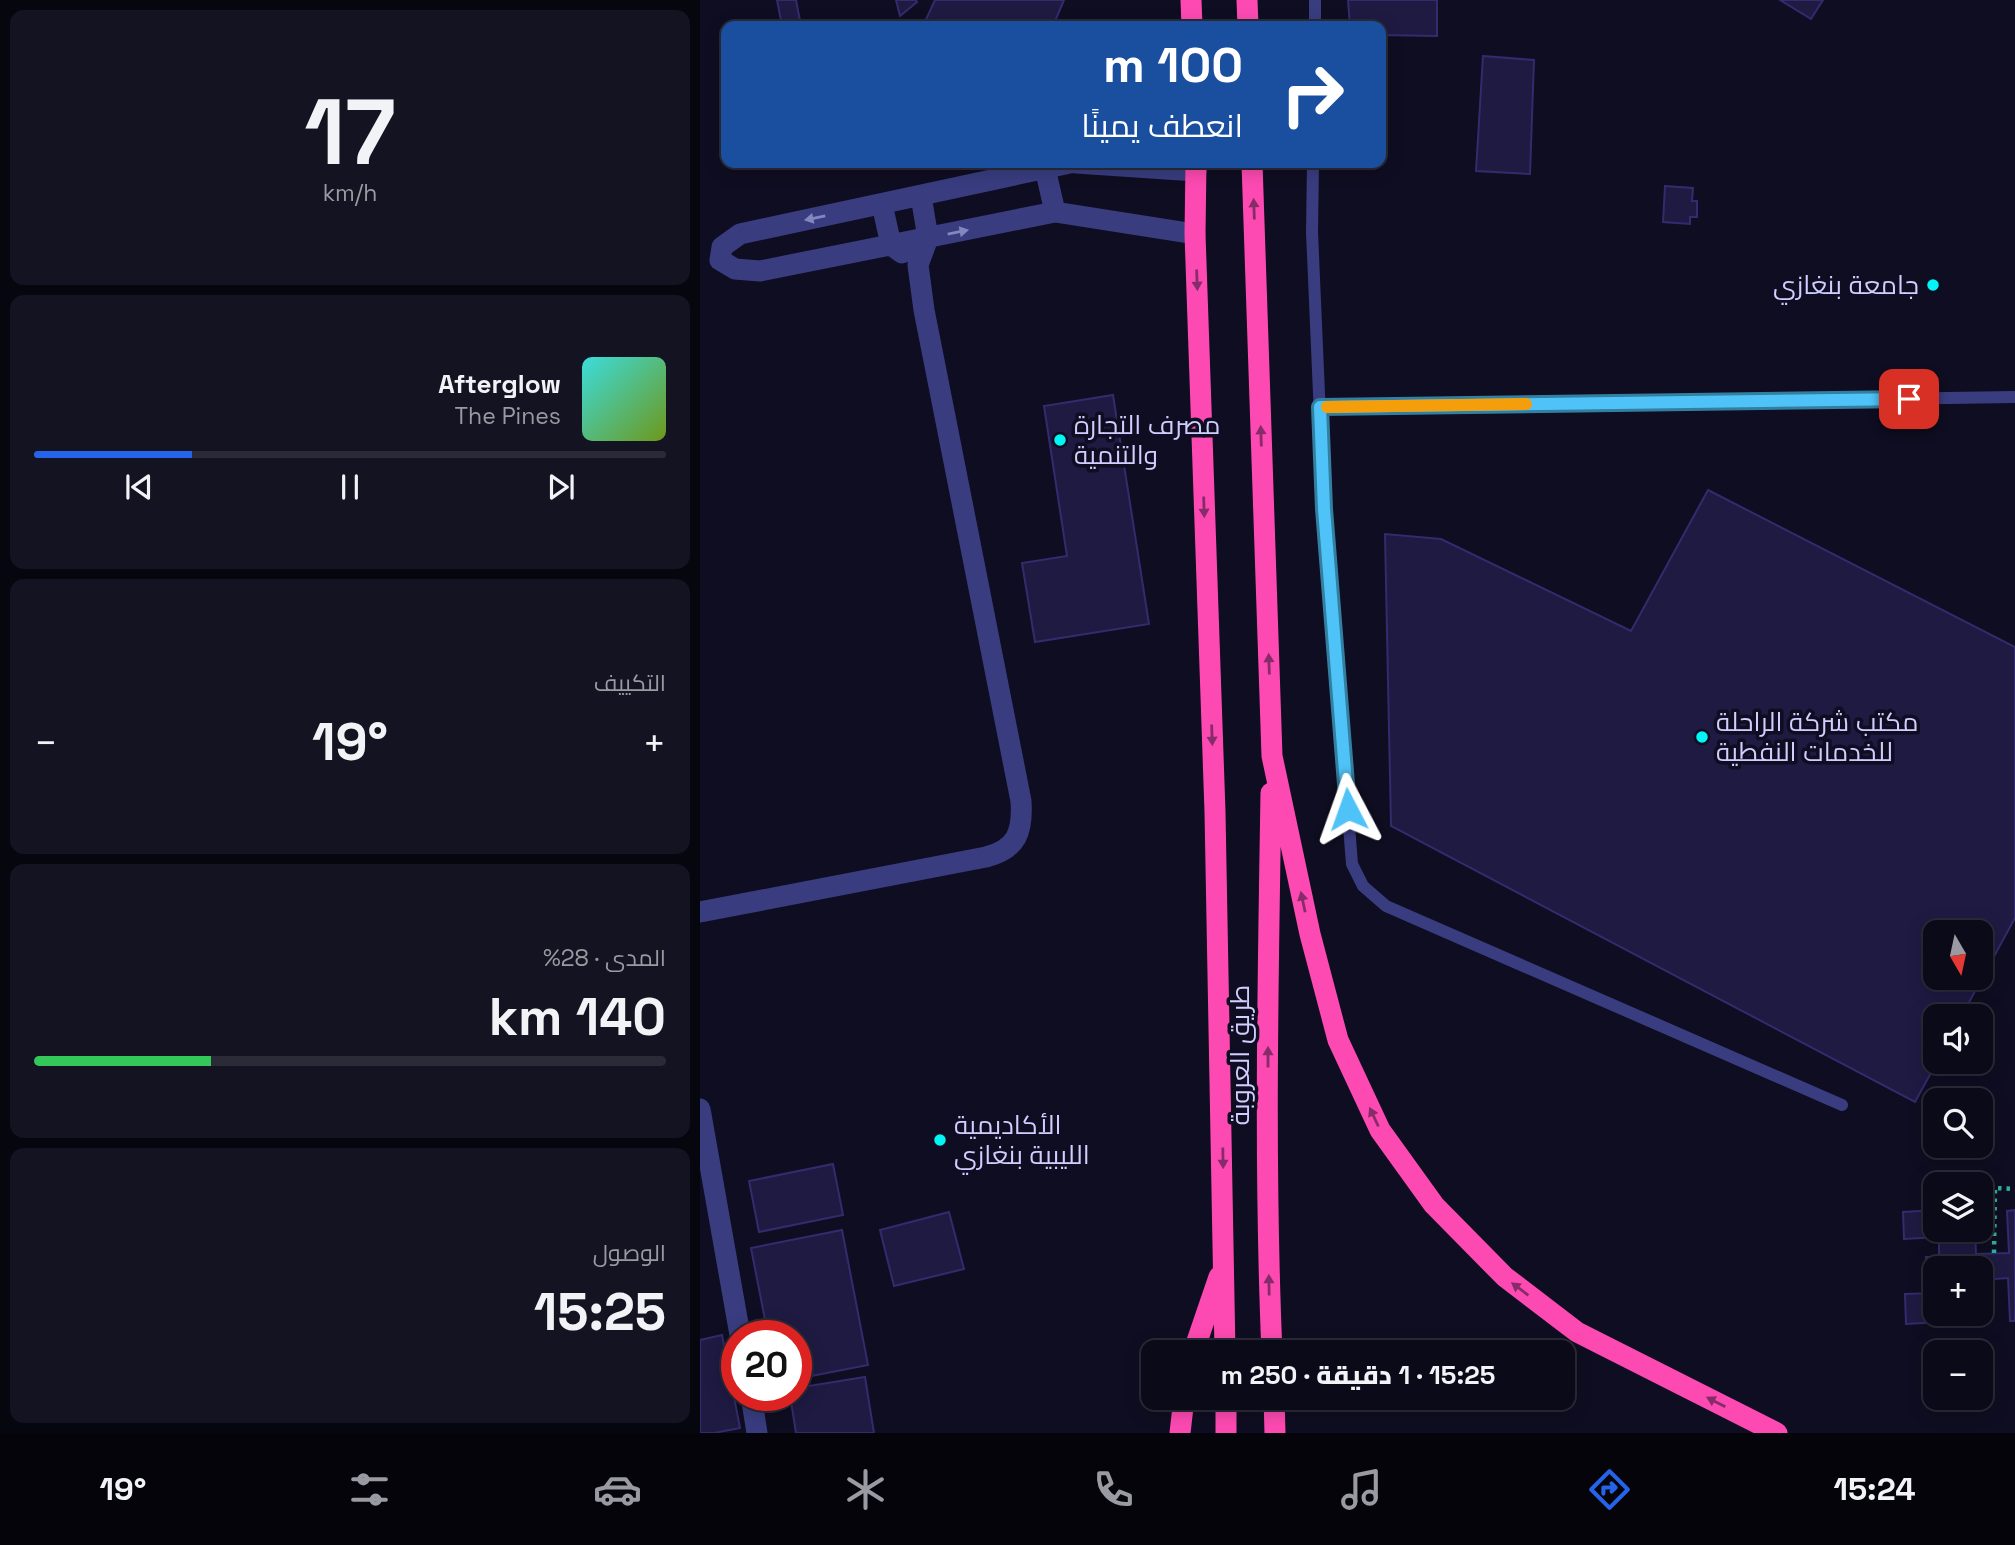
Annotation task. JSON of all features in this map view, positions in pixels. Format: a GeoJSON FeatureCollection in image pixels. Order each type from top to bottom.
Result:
{"type":"FeatureCollection","features":[{"type":"Feature","properties":{"kind":"highway"},"geometry":{"type":"LineString","coordinates":[[1191,0],[1192,21]]}},
{"type":"Feature","properties":{"kind":"highway"},"geometry":{"type":"LineString","coordinates":[[1247,0],[1248,21]]}},
{"type":"Feature","properties":{"kind":"highway"},"geometry":{"type":"LineString","coordinates":[[1196,168],[1195,234],[1215,798],[1225,1340]]}},
{"type":"Feature","properties":{"kind":"highway"},"geometry":{"type":"LineString","coordinates":[[1252,168],[1272,756],[1310,934],[1338,1040],[1380,1130],[1434,1205],[1505,1277],[1577,1332],[1777,1433]]}},
{"type":"Feature","properties":{"kind":"highway","name":"طريق العروبة"},"geometry":{"type":"LineString","coordinates":[[1271,1340],[1268,993],[1272,756]]}},
{"type":"Feature","properties":{"kind":"highway"},"geometry":{"type":"LineString","coordinates":[[1198,1340],[1225,1259]]}},
{"type":"Feature","properties":{"kind":"highway"},"geometry":{"type":"LineString","coordinates":[[1180,1433],[1183,1410]]}},
{"type":"Feature","properties":{"kind":"highway"},"geometry":{"type":"LineString","coordinates":[[1226,1410],[1226,1433]]}},
{"type":"Feature","properties":{"kind":"highway"},"geometry":{"type":"LineString","coordinates":[[1274,1410],[1275,1433]]}},
{"type":"Feature","properties":{"kind":"street"},"geometry":{"type":"LineString","coordinates":[[1055,212],[1045,168],[740,234],[722,247],[720,260],[735,269],[760,271],[1055,212],[1195,234]]}},
{"type":"Feature","properties":{"kind":"street"},"geometry":{"type":"LineString","coordinates":[[700,912],[999,854],[1011,846],[1020,831],[1021,801],[926,323],[918,265],[928,238],[921,195]]}},
{"type":"Feature","properties":{"kind":"street"},"geometry":{"type":"LineString","coordinates":[[882,204],[891,245],[918,265]]}},
{"type":"Feature","properties":{"kind":"street"},"geometry":{"type":"LineString","coordinates":[[700,1109],[708,1194],[737,1320]]}},
{"type":"Feature","properties":{"kind":"street"},"geometry":{"type":"LineString","coordinates":[[754,1411],[757,1433]]}},
{"type":"Feature","properties":{"kind":"lane"},"geometry":{"type":"LineString","coordinates":[[1315,0],[1315,21]]}},
{"type":"Feature","properties":{"kind":"lane"},"geometry":{"type":"LineString","coordinates":[[1313,168],[1312,232],[1324,509],[1352,864],[1363,886],[1386,906],[1842,1105]]}},
{"type":"Feature","properties":{"kind":"lane"},"geometry":{"type":"LineString","coordinates":[[1320,407],[2015,397]]}},
{"type":"Feature","properties":{"kind":"path"},"geometry":{"type":"LineString","coordinates":[[1994,1253],[1994,1188],[2015,1189]]}},
{"type":"Feature","properties":{"kind":"building"},"geometry":{"type":"Polygon","coordinates":[[[777,0],[796,0],[800,21],[781,21],[777,0]]]}},
{"type":"Feature","properties":{"kind":"building"},"geometry":{"type":"Polygon","coordinates":[[[896,0],[916,0],[917,2],[900,16],[896,0]]]}},
{"type":"Feature","properties":{"kind":"building"},"geometry":{"type":"Polygon","coordinates":[[[935,0],[1064,0],[1055,21],[925,21],[935,0]]]}},
{"type":"Feature","properties":{"kind":"building"},"geometry":{"type":"Polygon","coordinates":[[[1348,0],[1437,0],[1437,36],[1386,35],[1386,21],[1350,21],[1348,0]]]}},
{"type":"Feature","properties":{"kind":"building"},"geometry":{"type":"Polygon","coordinates":[[[1780,0],[1823,0],[1811,19],[1780,0]]]}},
{"type":"Feature","properties":{"kind":"building"},"geometry":{"type":"Polygon","coordinates":[[[1483,56],[1534,60],[1530,174],[1476,171],[1483,56]]]}},
{"type":"Feature","properties":{"kind":"building"},"geometry":{"type":"Polygon","coordinates":[[[1665,186],[1693,188],[1692,201],[1697,201],[1697,217],[1690,217],[1690,224],[1663,222],[1665,186]]]}},
{"type":"Feature","properties":{"kind":"building"},"geometry":{"type":"Polygon","coordinates":[[[1113,395],[1149,624],[1035,642],[1022,563],[1067,556],[1044,406],[1113,395]]]}},
{"type":"Feature","properties":{"kind":"building","name":"مكتب شركة الراحلة للخدمات النفطية"},"geometry":{"type":"Polygon","coordinates":[[[1708,490],[2015,647],[2015,918],[1993,958],[1993,920],[1923,920],[1923,990],[1976,990],[1968,1004],[1923,1004],[1923,1074],[1930,1074],[1915,1102],[1391,826],[1385,534],[1441,539],[1631,631],[1708,490]]]}},
{"type":"Feature","properties":{"kind":"building"},"geometry":{"type":"Polygon","coordinates":[[[833,1164],[843,1215],[759,1232],[749,1181],[833,1164]]]}},
{"type":"Feature","properties":{"kind":"building"},"geometry":{"type":"Polygon","coordinates":[[[2015,1210],[2015,1321],[2010,1321],[2008,1278],[1993,1279],[1993,1256],[1939,1256],[1939,1242],[1976,1242],[1976,1254],[2009,1253],[2007,1211],[2015,1210]]]}},
{"type":"Feature","properties":{"kind":"building"},"geometry":{"type":"Polygon","coordinates":[[[1923,1211],[1923,1238],[1904,1239],[1903,1212],[1923,1211]]]}},
{"type":"Feature","properties":{"kind":"building"},"geometry":{"type":"Polygon","coordinates":[[[949,1212],[964,1269],[894,1286],[880,1230],[949,1212]]]}},
{"type":"Feature","properties":{"kind":"building"},"geometry":{"type":"Polygon","coordinates":[[[842,1230],[868,1365],[812,1376],[812,1320],[765,1320],[751,1248],[842,1230]]]}},
{"type":"Feature","properties":{"kind":"building"},"geometry":{"type":"Polygon","coordinates":[[[1923,1293],[1923,1323],[1906,1324],[1905,1294],[1923,1293]]]}},
{"type":"Feature","properties":{"kind":"building"},"geometry":{"type":"Polygon","coordinates":[[[721,1335],[721,1411],[737,1411],[740,1428],[700,1433],[700,1340],[721,1335]]]}},
{"type":"Feature","properties":{"kind":"building"},"geometry":{"type":"Polygon","coordinates":[[[865,1377],[874,1433],[796,1433],[793,1411],[812,1411],[812,1385],[865,1377]]]}},
{"type":"Feature","properties":{"kind":"slow traffic"},"geometry":{"type":"LineString","coordinates":[[1327,407],[1526,404]]}},
{"type":"Feature","properties":{"kind":"place","name":"جامعة بنغازي"},"geometry":{"type":"Point","coordinates":[1933,285]}},
{"type":"Feature","properties":{"kind":"place","name":"مصرف التجارة والتنمية"},"geometry":{"type":"Point","coordinates":[1060,440]}},
{"type":"Feature","properties":{"kind":"place","name":"مكتب شركة الراحلة للخدمات النفطية"},"geometry":{"type":"Point","coordinates":[1702,737]}},
{"type":"Feature","properties":{"kind":"place","name":"الأكاديمية الليبية بنغازي"},"geometry":{"type":"Point","coordinates":[940,1140]}},
{"type":"Feature","properties":{"kind":"route"},"geometry":{"type":"LineString","coordinates":[[1348,809],[1324,509],[1320,407],[1909,399]]}}]}
